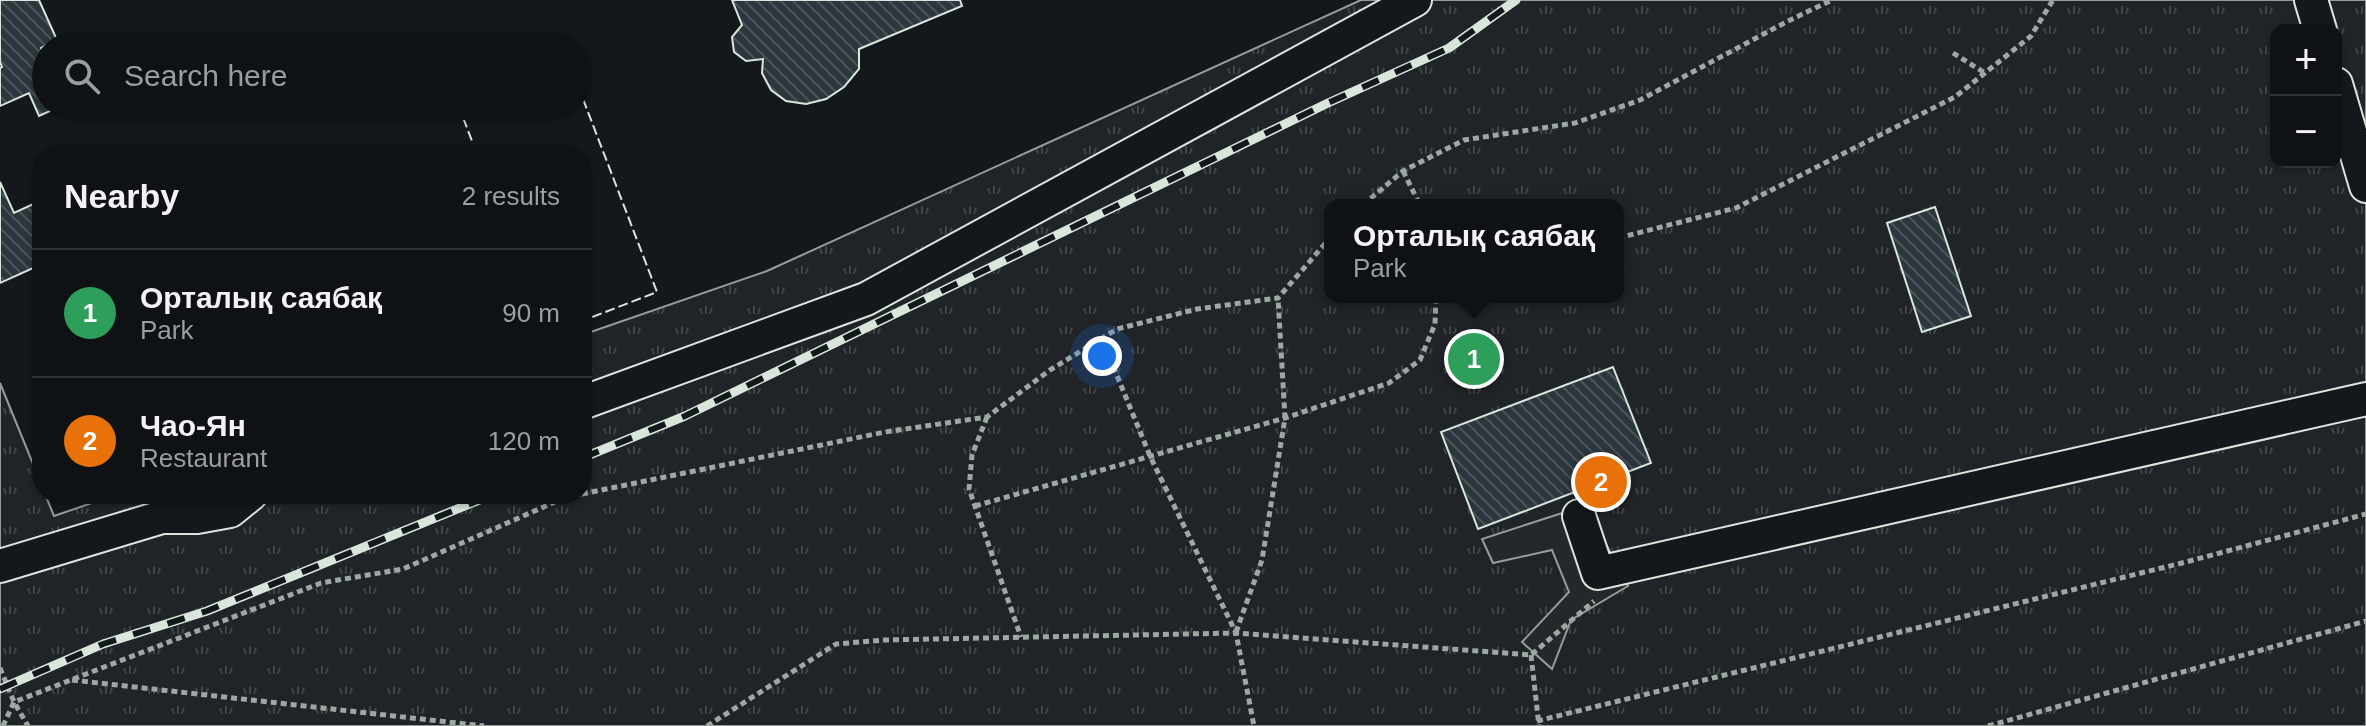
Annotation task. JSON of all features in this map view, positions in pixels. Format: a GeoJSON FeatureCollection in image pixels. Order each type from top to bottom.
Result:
{"type":"FeatureCollection","features":[{"type":"Feature","properties":{"kind":"street"},"geometry":{"type":"LineString","coordinates":[[592,399],[866,299],[1415,0]]}},
{"type":"Feature","properties":{"kind":"street"},"geometry":{"type":"LineString","coordinates":[[2311,0],[2318,24]]}},
{"type":"Feature","properties":{"kind":"street"},"geometry":{"type":"LineString","coordinates":[[2340,96],[2366,186]]}},
{"type":"Feature","properties":{"kind":"street"},"geometry":{"type":"LineString","coordinates":[[1579,516],[1598,573],[2366,399]]}},
{"type":"Feature","properties":{"kind":"street"},"geometry":{"type":"LineString","coordinates":[[0,566],[162,517],[197,517],[230,511],[239,504]]}},
{"type":"Feature","properties":{"kind":"path"},"geometry":{"type":"LineString","coordinates":[[1370,199],[1403,171],[1464,140],[1575,123],[1640,100],[1832,0]]}},
{"type":"Feature","properties":{"kind":"path"},"geometry":{"type":"LineString","coordinates":[[1624,236],[1736,208],[1955,97],[2031,36],[2053,0]]}},
{"type":"Feature","properties":{"kind":"path"},"geometry":{"type":"LineString","coordinates":[[1953,53],[1985,73]]}},
{"type":"Feature","properties":{"kind":"path"},"geometry":{"type":"LineString","coordinates":[[1403,171],[1417,199]]}},
{"type":"Feature","properties":{"kind":"path"},"geometry":{"type":"LineString","coordinates":[[592,492],[885,432],[987,417],[1050,370],[1117,329],[1197,309],[1278,298],[1324,245]]}},
{"type":"Feature","properties":{"kind":"path"},"geometry":{"type":"LineString","coordinates":[[1236,633],[1262,560],[1285,418],[1278,298]]}},
{"type":"Feature","properties":{"kind":"path"},"geometry":{"type":"LineString","coordinates":[[975,506],[1285,418],[1389,383],[1420,360],[1435,324],[1436,303]]}},
{"type":"Feature","properties":{"kind":"path"},"geometry":{"type":"LineString","coordinates":[[1102,339],[1150,456],[1236,633],[1254,726]]}},
{"type":"Feature","properties":{"kind":"path"},"geometry":{"type":"LineString","coordinates":[[987,417],[972,455],[969,489],[1021,637]]}},
{"type":"Feature","properties":{"kind":"path"},"geometry":{"type":"LineString","coordinates":[[3,726],[14,702],[70,679],[321,583],[403,569],[550,504]]}},
{"type":"Feature","properties":{"kind":"path"},"geometry":{"type":"LineString","coordinates":[[1531,655],[1538,724],[2171,566],[2366,514]]}},
{"type":"Feature","properties":{"kind":"path"},"geometry":{"type":"LineString","coordinates":[[707,726],[836,644],[884,640],[1236,633],[1531,655],[1635,565]]}},
{"type":"Feature","properties":{"kind":"path"},"geometry":{"type":"LineString","coordinates":[[1988,726],[2366,621]]}},
{"type":"Feature","properties":{"kind":"path"},"geometry":{"type":"LineString","coordinates":[[0,668],[28,726]]}},
{"type":"Feature","properties":{"kind":"path"},"geometry":{"type":"LineString","coordinates":[[70,679],[484,726]]}},
{"type":"Feature","properties":{"kind":"green space"},"geometry":{"type":"Polygon","coordinates":[[[1361,0],[2366,0],[2366,726],[0,726],[0,383],[32,461],[32,504],[49,504],[54,516],[89,504],[592,504],[592,332],[767,271],[1361,0]]]}},
{"type":"Feature","properties":{"kind":"shaded area"},"geometry":{"type":"Polygon","coordinates":[[[1590,504],[1598,529],[1628,586],[1571,620],[1552,669],[1522,642],[1569,592],[1552,550],[1493,563],[1482,539],[1590,504]]]}},
{"type":"Feature","properties":{"kind":"building"},"geometry":{"type":"Polygon","coordinates":[[[0,0],[39,0],[53,32],[32,32],[32,100],[29,93],[0,106],[0,0]]]}},
{"type":"Feature","properties":{"kind":"building"},"geometry":{"type":"Polygon","coordinates":[[[732,0],[960,0],[962,6],[859,49],[859,69],[844,87],[826,99],[806,104],[786,101],[771,90],[762,73],[763,59],[746,61],[734,52],[732,37],[742,25],[732,0]]]}},
{"type":"Feature","properties":{"kind":"building"},"geometry":{"type":"Polygon","coordinates":[[[0,182],[14,213],[32,205],[32,269],[0,283],[0,182]]]}},
{"type":"Feature","properties":{"kind":"building"},"geometry":{"type":"Polygon","coordinates":[[[1935,207],[1971,316],[1922,332],[1887,223],[1935,207]]]}},
{"type":"Feature","properties":{"kind":"building"},"geometry":{"type":"Polygon","coordinates":[[[1613,367],[1651,463],[1478,529],[1441,432],[1613,367]]]}},
{"type":"Feature","properties":{"kind":"railway"},"geometry":{"type":"LineString","coordinates":[[592,454],[685,416],[1328,103],[1449,48],[1516,0]]}},
{"type":"Feature","properties":{"kind":"railway"},"geometry":{"type":"LineString","coordinates":[[0,689],[103,644],[207,611],[469,504]]}},
{"type":"Feature","properties":{"kind":"fence"},"geometry":{"type":"LineString","coordinates":[[464,120],[473,144]]}},
{"type":"Feature","properties":{"kind":"fence"},"geometry":{"type":"LineString","coordinates":[[591,120],[657,292],[592,317]]}},
{"type":"Feature","properties":{"kind":"place","name":"Орталық саябақ"},"geometry":{"type":"Point","coordinates":[1474,359]}},
{"type":"Feature","properties":{"kind":"place","name":"Чао-Ян"},"geometry":{"type":"Point","coordinates":[1601,482]}}]}
